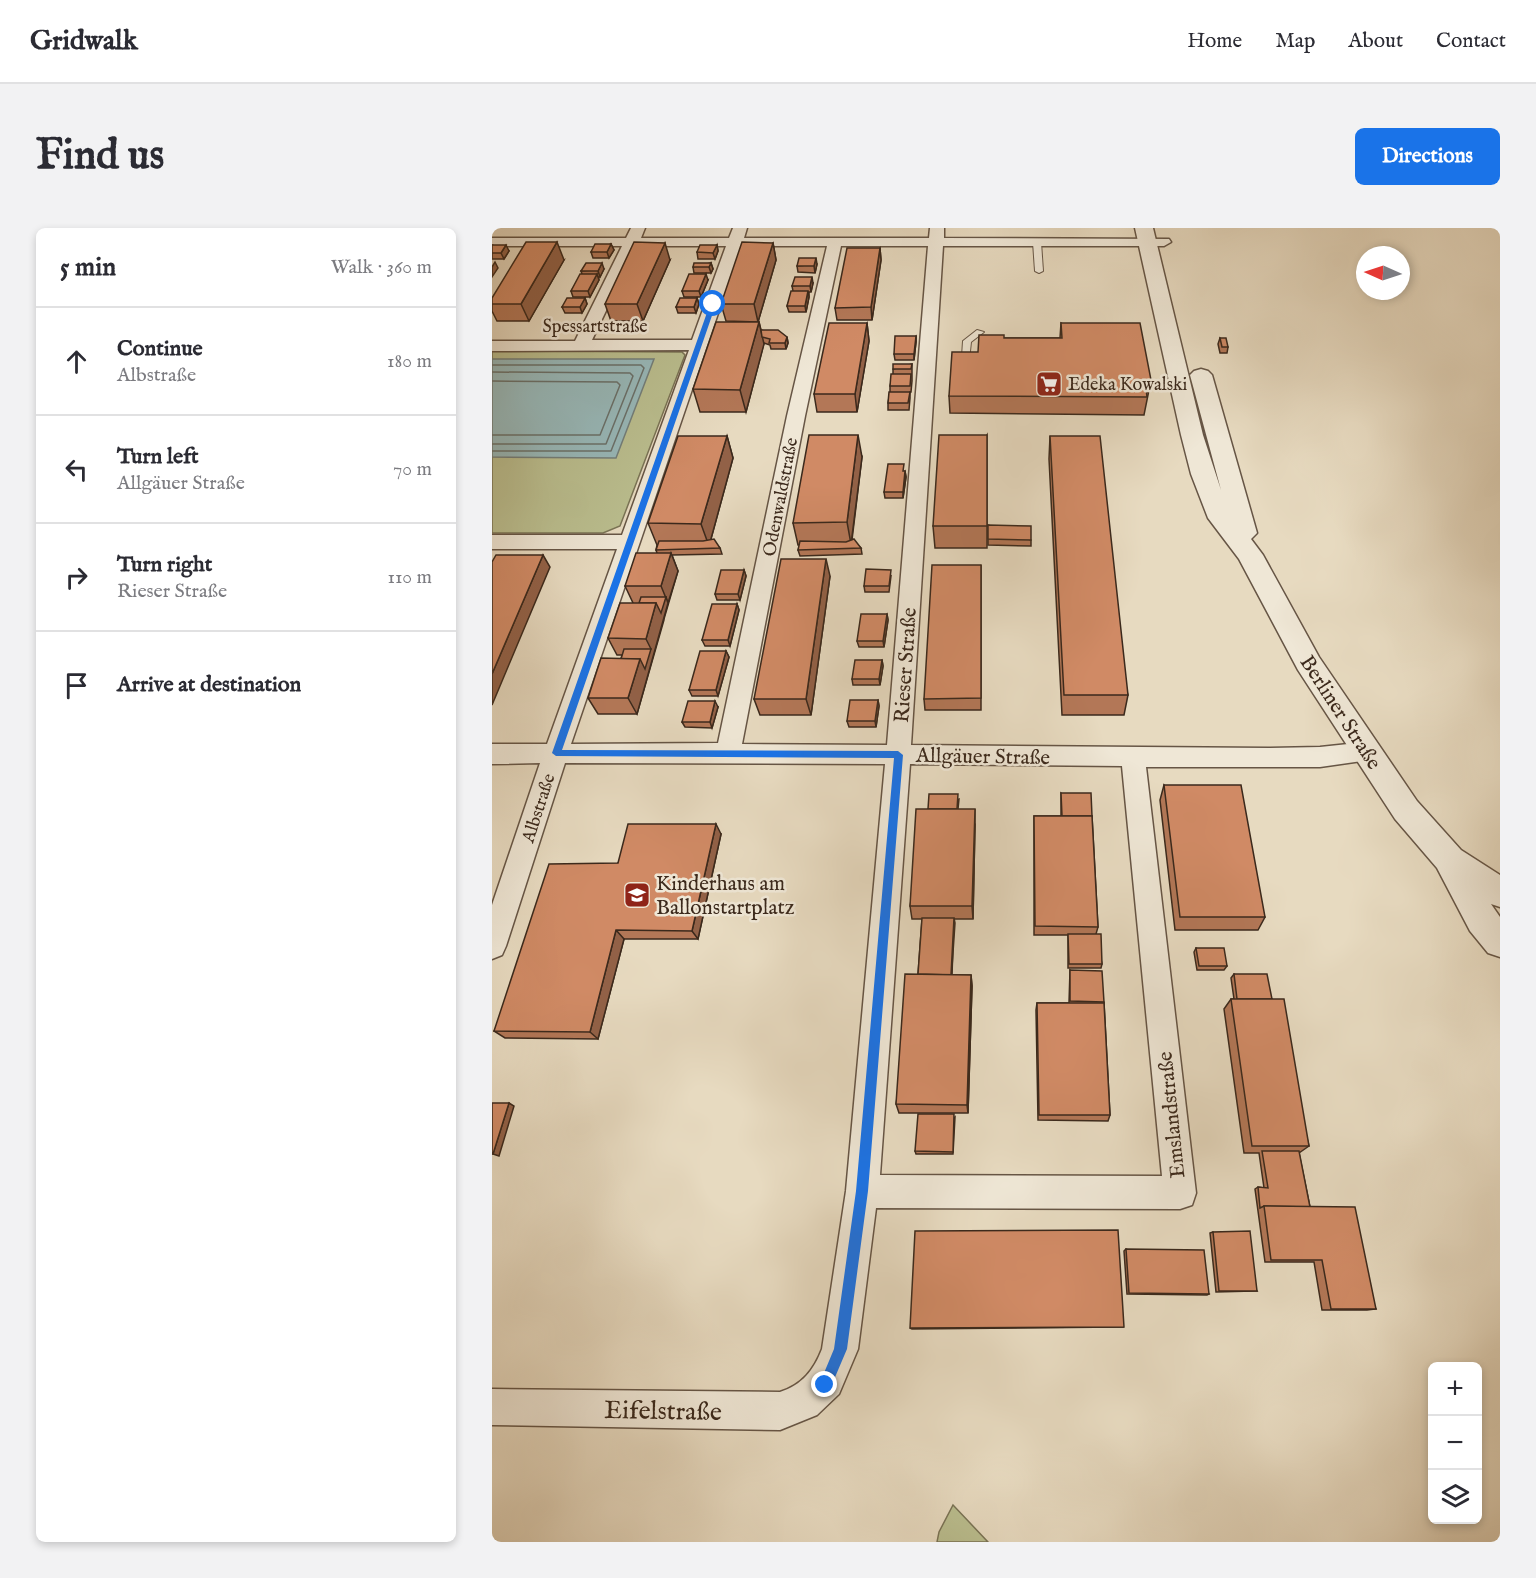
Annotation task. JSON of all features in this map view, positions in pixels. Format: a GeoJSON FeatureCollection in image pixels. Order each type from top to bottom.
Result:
{"type":"FeatureCollection","features":[{"type":"Feature","properties":{"kind":"street"},"geometry":{"type":"LineString","coordinates":[[518,256],[535,228]]}},
{"type":"Feature","properties":{"kind":"street"},"geometry":{"type":"LineString","coordinates":[[581,346],[635,235]]}},
{"type":"Feature","properties":{"kind":"street"},"geometry":{"type":"LineString","coordinates":[[492,242],[635,235],[737,235],[835,242],[937,235],[1036,242],[1154,235],[1180,303]]}},
{"type":"Feature","properties":{"kind":"street","name":"Albstraße"},"geometry":{"type":"LineString","coordinates":[[492,946],[556,753],[737,235]]}},
{"type":"Feature","properties":{"kind":"street","name":"Rieser Straße"},"geometry":{"type":"LineString","coordinates":[[825,1385],[840,1349],[862,1191],[937,235]]}},
{"type":"Feature","properties":{"kind":"street","name":"Berliner Straße"},"geometry":{"type":"LineString","coordinates":[[1154,235],[1203,474],[1220,518],[1250,555],[1308,663],[1366,752],[1406,810],[1448,858],[1482,920],[1500,942]]}},
{"type":"Feature","properties":{"kind":"street","name":"Odenwaldstraße"},"geometry":{"type":"LineString","coordinates":[[728,753],[796,416],[835,242]]}},
{"type":"Feature","properties":{"kind":"street","name":"Spessartstraße"},"geometry":{"type":"LineString","coordinates":[[492,346],[697,345]]}},
{"type":"Feature","properties":{"kind":"street","name":"Berliner Straße"},"geometry":{"type":"LineString","coordinates":[[1197,358],[1242,517],[1250,555]]}},
{"type":"Feature","properties":{"kind":"street"},"geometry":{"type":"LineString","coordinates":[[492,542],[630,542]]}},
{"type":"Feature","properties":{"kind":"street","name":"Allgäuer Straße"},"geometry":{"type":"LineString","coordinates":[[492,754],[728,753],[1320,757],[1366,752]]}},
{"type":"Feature","properties":{"kind":"street","name":"Emslandstraße"},"geometry":{"type":"LineString","coordinates":[[862,1191],[1180,1193],[1133,757]]}},
{"type":"Feature","properties":{"kind":"street","name":"Berliner Straße"},"geometry":{"type":"LineString","coordinates":[[1448,858],[1500,893]]}},
{"type":"Feature","properties":{"kind":"street","name":"Eifelstraße"},"geometry":{"type":"LineString","coordinates":[[492,1407],[780,1412],[799,1406],[816,1395],[825,1385]]}},
{"type":"Feature","properties":{"kind":"lane"},"geometry":{"type":"LineString","coordinates":[[1036,242],[1039,271]]}},
{"type":"Feature","properties":{"kind":"lane"},"geometry":{"type":"LineString","coordinates":[[964,370],[967,341],[980,332]]}},
{"type":"Feature","properties":{"kind":"green space"},"geometry":{"type":"Polygon","coordinates":[[[492,351],[682,352],[685,355],[620,526],[603,533],[492,533],[492,351]]]}},
{"type":"Feature","properties":{"kind":"green space"},"geometry":{"type":"Polygon","coordinates":[[[953,1505],[988,1542],[937,1542],[939,1532],[953,1505]]]}},
{"type":"Feature","properties":{"kind":"water"},"geometry":{"type":"Polygon","coordinates":[[[492,359],[654,359],[616,458],[492,457],[492,359]]]}},
{"type":"Feature","properties":{"kind":"building"},"geometry":{"type":"Polygon","coordinates":[[[526,242],[557,242],[521,304],[492,304],[492,298],[526,242]]]}},
{"type":"Feature","properties":{"kind":"building"},"geometry":{"type":"Polygon","coordinates":[[[634,242],[665,243],[637,304],[605,304],[634,242]]]}},
{"type":"Feature","properties":{"kind":"building"},"geometry":{"type":"Polygon","coordinates":[[[742,242],[773,243],[754,304],[721,304],[742,242]]]}},
{"type":"Feature","properties":{"kind":"building"},"geometry":{"type":"Polygon","coordinates":[[[595,244],[611,244],[607,252],[591,252],[595,244]]]}},
{"type":"Feature","properties":{"kind":"building"},"geometry":{"type":"Polygon","coordinates":[[[492,245],[506,245],[501,253],[492,253],[492,245]]]}},
{"type":"Feature","properties":{"kind":"building"},"geometry":{"type":"Polygon","coordinates":[[[700,245],[717,245],[713,253],[697,252],[700,245]]]}},
{"type":"Feature","properties":{"kind":"building"},"geometry":{"type":"Polygon","coordinates":[[[847,248],[880,248],[871,307],[835,308],[847,248]]]}},
{"type":"Feature","properties":{"kind":"building"},"geometry":{"type":"Polygon","coordinates":[[[799,258],[816,258],[814,266],[797,266],[799,258]]]}},
{"type":"Feature","properties":{"kind":"building"},"geometry":{"type":"Polygon","coordinates":[[[586,263],[602,263],[598,271],[581,271],[586,263]]]}},
{"type":"Feature","properties":{"kind":"building"},"geometry":{"type":"Polygon","coordinates":[[[694,263],[711,263],[709,267],[693,267],[694,263]]]}},
{"type":"Feature","properties":{"kind":"building"},"geometry":{"type":"Polygon","coordinates":[[[580,274],[597,274],[588,291],[571,291],[580,274]]]}},
{"type":"Feature","properties":{"kind":"building"},"geometry":{"type":"Polygon","coordinates":[[[689,274],[706,274],[699,291],[682,291],[689,274]]]}},
{"type":"Feature","properties":{"kind":"building"},"geometry":{"type":"Polygon","coordinates":[[[795,277],[812,277],[810,286],[792,286],[795,277]]]}},
{"type":"Feature","properties":{"kind":"building"},"geometry":{"type":"Polygon","coordinates":[[[791,291],[808,291],[805,306],[787,306],[791,291]]]}},
{"type":"Feature","properties":{"kind":"building"},"geometry":{"type":"Polygon","coordinates":[[[567,298],[585,298],[580,307],[562,307],[567,298]]]}},
{"type":"Feature","properties":{"kind":"building"},"geometry":{"type":"Polygon","coordinates":[[[680,298],[697,298],[694,307],[676,307],[680,298]]]}},
{"type":"Feature","properties":{"kind":"building"},"geometry":{"type":"Polygon","coordinates":[[[716,322],[759,322],[740,390],[693,389],[716,322]]]}},
{"type":"Feature","properties":{"kind":"building"},"geometry":{"type":"Polygon","coordinates":[[[829,323],[867,323],[855,394],[814,394],[829,323]]]}},
{"type":"Feature","properties":{"kind":"building","name":"Edeka Kowalski"},"geometry":{"type":"Polygon","coordinates":[[[1061,323],[1140,323],[1151,380],[1145,380],[1147,397],[949,396],[952,352],[978,352],[979,335],[1004,335],[1004,338],[1062,338],[1061,323]]]}},
{"type":"Feature","properties":{"kind":"building"},"geometry":{"type":"Polygon","coordinates":[[[761,330],[778,330],[787,337],[785,343],[769,343],[770,339],[762,337],[761,330]]]}},
{"type":"Feature","properties":{"kind":"building"},"geometry":{"type":"Polygon","coordinates":[[[895,336],[916,336],[914,354],[894,354],[895,336]]]}},
{"type":"Feature","properties":{"kind":"building"},"geometry":{"type":"Polygon","coordinates":[[[1220,338],[1226,338],[1228,347],[1222,347],[1220,338]]]}},
{"type":"Feature","properties":{"kind":"building"},"geometry":{"type":"Polygon","coordinates":[[[893,364],[912,364],[911,369],[893,369],[893,364]]]}},
{"type":"Feature","properties":{"kind":"building"},"geometry":{"type":"Polygon","coordinates":[[[891,374],[911,374],[910,386],[890,386],[891,374]]]}},
{"type":"Feature","properties":{"kind":"building"},"geometry":{"type":"Polygon","coordinates":[[[889,392],[910,392],[908,403],[888,403],[889,392]]]}},
{"type":"Feature","properties":{"kind":"building"},"geometry":{"type":"Polygon","coordinates":[[[809,435],[858,435],[847,522],[793,523],[809,435]]]}},
{"type":"Feature","properties":{"kind":"building"},"geometry":{"type":"Polygon","coordinates":[[[939,435],[987,435],[987,526],[933,526],[939,435]]]}},
{"type":"Feature","properties":{"kind":"building"},"geometry":{"type":"Polygon","coordinates":[[[678,436],[727,436],[701,524],[648,523],[678,436]]]}},
{"type":"Feature","properties":{"kind":"building"},"geometry":{"type":"Polygon","coordinates":[[[1050,436],[1100,436],[1128,695],[1064,695],[1050,436]]]}},
{"type":"Feature","properties":{"kind":"building"},"geometry":{"type":"Polygon","coordinates":[[[888,464],[904,464],[903,492],[884,492],[888,464]]]}},
{"type":"Feature","properties":{"kind":"building"},"geometry":{"type":"Polygon","coordinates":[[[988,525],[1031,526],[1031,540],[988,539],[988,525]]]}},
{"type":"Feature","properties":{"kind":"building"},"geometry":{"type":"Polygon","coordinates":[[[714,539],[720,548],[656,550],[659,541],[714,539]]]}},
{"type":"Feature","properties":{"kind":"building"},"geometry":{"type":"Polygon","coordinates":[[[854,539],[861,548],[798,550],[800,541],[846,542],[854,539]]]}},
{"type":"Feature","properties":{"kind":"building"},"geometry":{"type":"Polygon","coordinates":[[[636,553],[671,553],[661,586],[625,586],[636,553]]]}},
{"type":"Feature","properties":{"kind":"building"},"geometry":{"type":"Polygon","coordinates":[[[496,555],[543,555],[492,674],[492,562],[496,555]]]}},
{"type":"Feature","properties":{"kind":"building"},"geometry":{"type":"Polygon","coordinates":[[[781,559],[826,559],[806,699],[754,699],[781,559]]]}},
{"type":"Feature","properties":{"kind":"building"},"geometry":{"type":"Polygon","coordinates":[[[932,565],[981,565],[981,698],[924,699],[932,565]]]}},
{"type":"Feature","properties":{"kind":"building"},"geometry":{"type":"Polygon","coordinates":[[[866,569],[891,570],[889,586],[864,586],[866,569]]]}},
{"type":"Feature","properties":{"kind":"building"},"geometry":{"type":"Polygon","coordinates":[[[721,570],[744,570],[738,594],[715,594],[721,570]]]}},
{"type":"Feature","properties":{"kind":"building"},"geometry":{"type":"Polygon","coordinates":[[[641,597],[666,597],[661,613],[656,603],[639,603],[641,597]]]}},
{"type":"Feature","properties":{"kind":"building"},"geometry":{"type":"Polygon","coordinates":[[[620,603],[656,603],[646,639],[608,638],[620,603]]]}},
{"type":"Feature","properties":{"kind":"building"},"geometry":{"type":"Polygon","coordinates":[[[712,604],[737,604],[728,640],[702,640],[712,604]]]}},
{"type":"Feature","properties":{"kind":"building"},"geometry":{"type":"Polygon","coordinates":[[[861,614],[887,614],[883,641],[857,641],[861,614]]]}},
{"type":"Feature","properties":{"kind":"building"},"geometry":{"type":"Polygon","coordinates":[[[624,649],[651,649],[645,669],[640,659],[621,659],[624,649]]]}},
{"type":"Feature","properties":{"kind":"building"},"geometry":{"type":"Polygon","coordinates":[[[700,651],[726,651],[716,690],[689,690],[700,651]]]}},
{"type":"Feature","properties":{"kind":"building"},"geometry":{"type":"Polygon","coordinates":[[[601,658],[640,659],[628,698],[588,698],[601,658]]]}},
{"type":"Feature","properties":{"kind":"building"},"geometry":{"type":"Polygon","coordinates":[[[855,660],[882,660],[879,679],[852,679],[855,660]]]}},
{"type":"Feature","properties":{"kind":"building"},"geometry":{"type":"Polygon","coordinates":[[[850,700],[878,700],[875,721],[847,721],[850,700]]]}},
{"type":"Feature","properties":{"kind":"building"},"geometry":{"type":"Polygon","coordinates":[[[688,701],[715,701],[710,722],[682,722],[688,701]]]}},
{"type":"Feature","properties":{"kind":"building"},"geometry":{"type":"Polygon","coordinates":[[[1164,785],[1241,785],[1265,917],[1180,917],[1164,785]]]}},
{"type":"Feature","properties":{"kind":"building"},"geometry":{"type":"Polygon","coordinates":[[[1061,793],[1091,793],[1092,816],[1062,816],[1061,793]]]}},
{"type":"Feature","properties":{"kind":"building"},"geometry":{"type":"Polygon","coordinates":[[[929,794],[958,794],[957,809],[928,809],[929,794]]]}},
{"type":"Feature","properties":{"kind":"building"},"geometry":{"type":"Polygon","coordinates":[[[916,809],[975,809],[972,906],[910,906],[916,809]]]}},
{"type":"Feature","properties":{"kind":"building"},"geometry":{"type":"Polygon","coordinates":[[[1034,816],[1092,816],[1098,927],[1035,926],[1034,816]]]}},
{"type":"Feature","properties":{"kind":"building"},"geometry":{"type":"Polygon","coordinates":[[[628,824],[716,824],[692,931],[616,930],[590,1032],[494,1031],[549,864],[618,863],[628,824]]]}},
{"type":"Feature","properties":{"kind":"building"},"geometry":{"type":"Polygon","coordinates":[[[922,918],[954,918],[951,975],[918,974],[922,918]]]}},
{"type":"Feature","properties":{"kind":"building"},"geometry":{"type":"Polygon","coordinates":[[[1068,934],[1101,934],[1102,964],[1069,964],[1068,934]]]}},
{"type":"Feature","properties":{"kind":"building"},"geometry":{"type":"Polygon","coordinates":[[[1196,948],[1224,948],[1227,966],[1199,966],[1196,948]]]}},
{"type":"Feature","properties":{"kind":"building"},"geometry":{"type":"Polygon","coordinates":[[[1070,970],[1102,971],[1104,1002],[1070,1001],[1070,970]]]}},
{"type":"Feature","properties":{"kind":"building"},"geometry":{"type":"Polygon","coordinates":[[[905,974],[971,975],[967,1105],[896,1104],[905,974]]]}},
{"type":"Feature","properties":{"kind":"building"},"geometry":{"type":"Polygon","coordinates":[[[1234,974],[1267,974],[1272,999],[1237,999],[1234,974]]]}},
{"type":"Feature","properties":{"kind":"building"},"geometry":{"type":"Polygon","coordinates":[[[1231,999],[1284,999],[1309,1146],[1252,1146],[1231,999]]]}},
{"type":"Feature","properties":{"kind":"building"},"geometry":{"type":"Polygon","coordinates":[[[1037,1003],[1104,1003],[1110,1115],[1039,1115],[1037,1003]]]}},
{"type":"Feature","properties":{"kind":"building"},"geometry":{"type":"Polygon","coordinates":[[[492,1103],[509,1103],[493,1154],[492,1154],[492,1103]]]}},
{"type":"Feature","properties":{"kind":"building"},"geometry":{"type":"Polygon","coordinates":[[[918,1114],[954,1114],[953,1152],[915,1151],[918,1114]]]}},
{"type":"Feature","properties":{"kind":"building"},"geometry":{"type":"Polygon","coordinates":[[[1262,1151],[1299,1151],[1310,1207],[1264,1206],[1260,1208],[1258,1187],[1268,1188],[1262,1151]]]}},
{"type":"Feature","properties":{"kind":"building"},"geometry":{"type":"Polygon","coordinates":[[[1264,1206],[1355,1207],[1376,1309],[1331,1309],[1322,1260],[1271,1260],[1264,1206]]]}},
{"type":"Feature","properties":{"kind":"building"},"geometry":{"type":"Polygon","coordinates":[[[1118,1230],[1124,1327],[910,1328],[915,1231],[1118,1230]]]}},
{"type":"Feature","properties":{"kind":"building"},"geometry":{"type":"Polygon","coordinates":[[[1250,1231],[1257,1291],[1219,1291],[1213,1232],[1250,1231]]]}},
{"type":"Feature","properties":{"kind":"building"},"geometry":{"type":"Polygon","coordinates":[[[1126,1249],[1204,1250],[1209,1294],[1129,1293],[1126,1249]]]}},
{"type":"Feature","properties":{"kind":"place","name":"Edeka Kowalski"},"geometry":{"type":"Point","coordinates":[1049,384]}},
{"type":"Feature","properties":{"kind":"place","name":"Kinderhaus am Ballonstartplatz"},"geometry":{"type":"Point","coordinates":[637,895]}},
{"type":"Feature","properties":{"kind":"route"},"geometry":{"type":"LineString","coordinates":[[713,304],[556,753],[898,755],[862,1191],[840,1349],[825,1385]]}}]}
